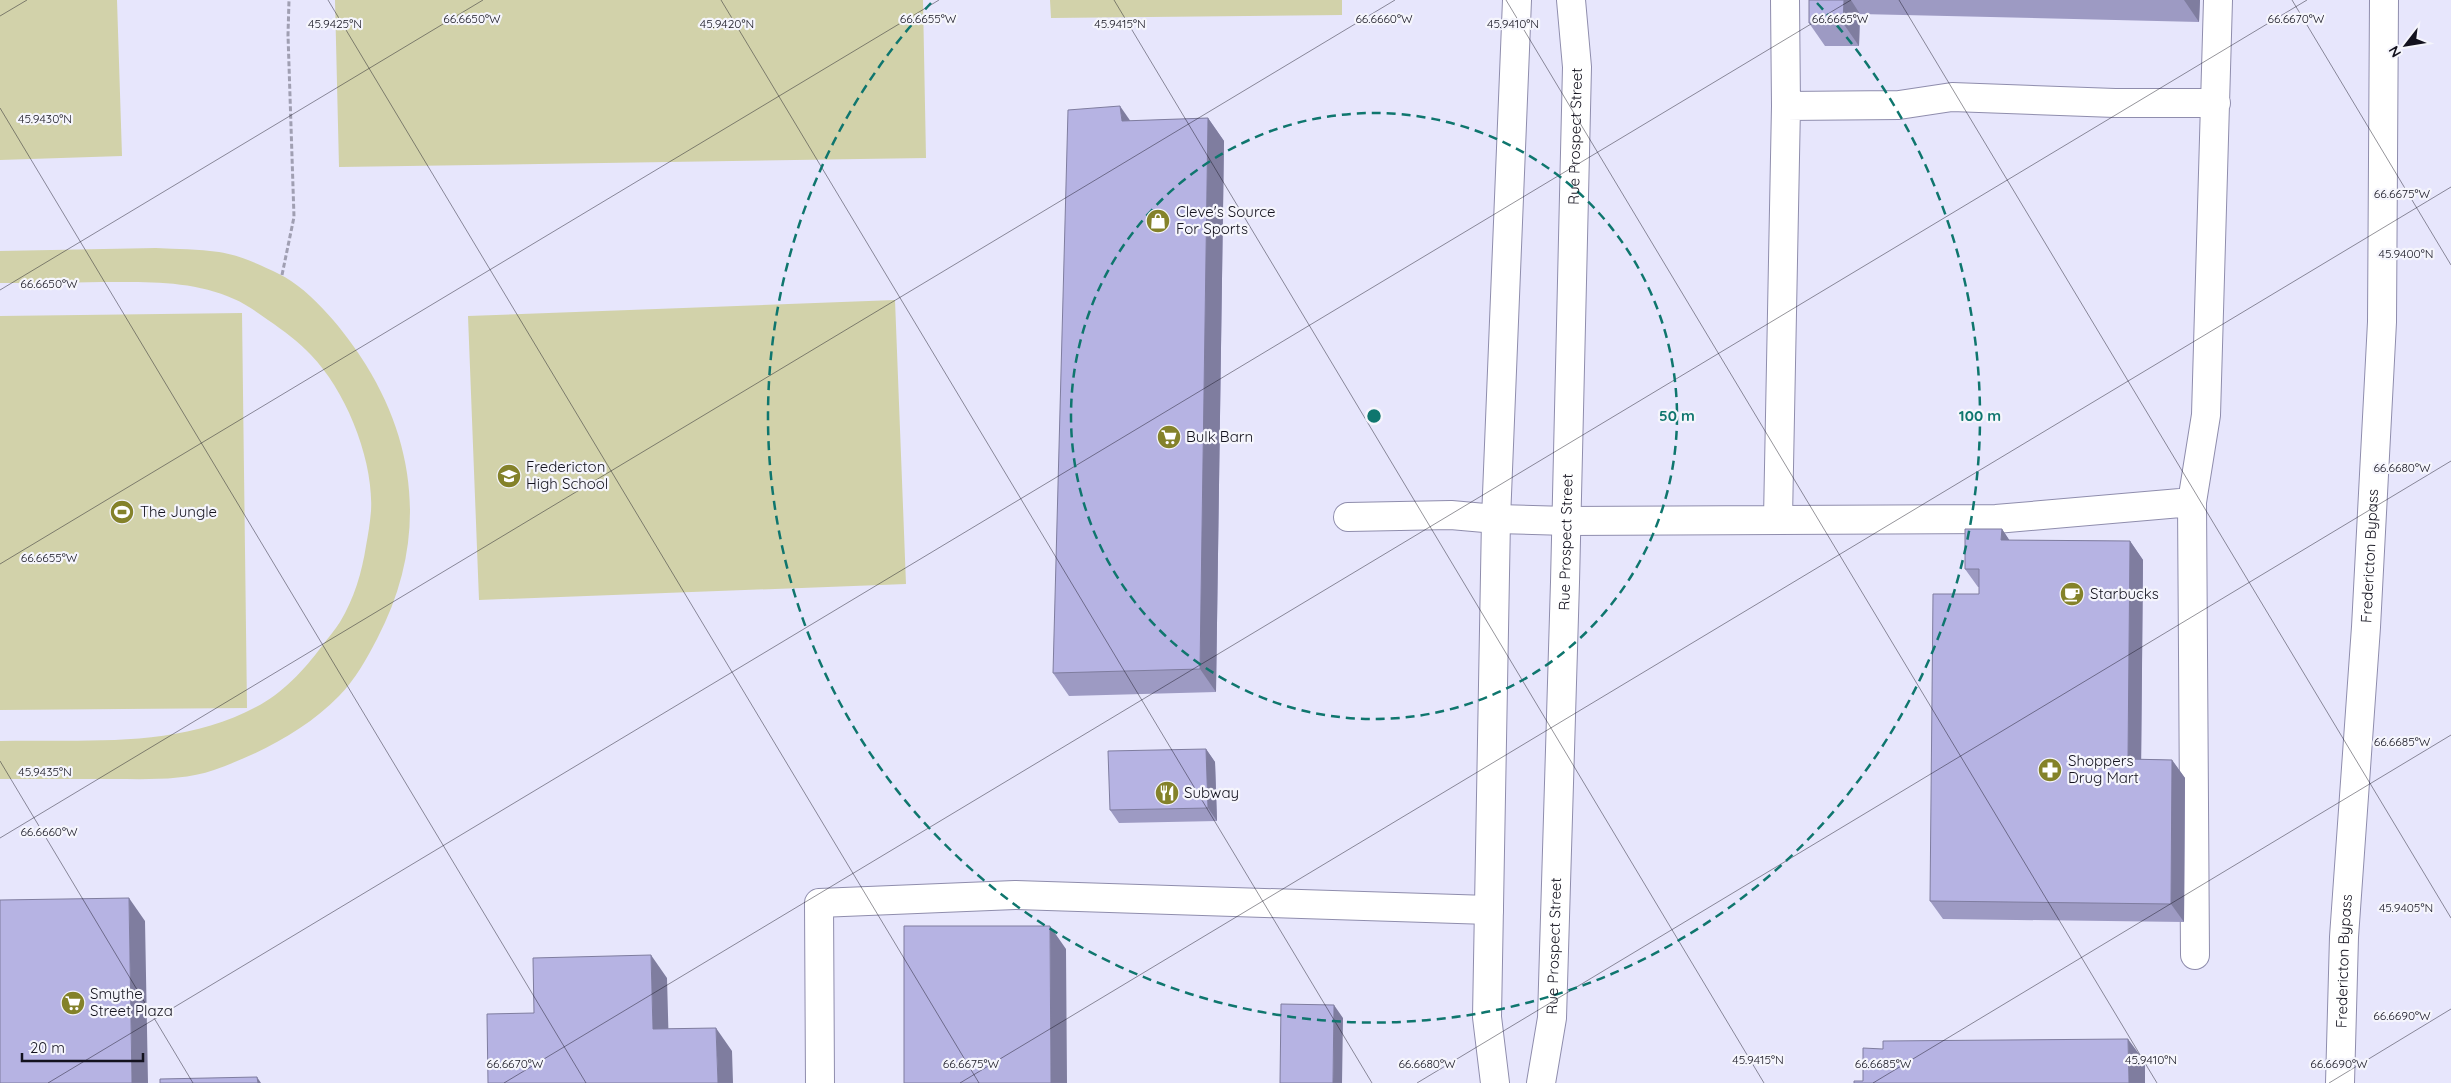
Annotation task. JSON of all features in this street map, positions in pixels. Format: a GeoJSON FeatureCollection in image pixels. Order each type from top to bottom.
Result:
{"type":"FeatureCollection","features":[{"type":"Feature","properties":{"kind":"main road"},"geometry":{"type":"LineString","coordinates":[[1495,1083],[1487,1017],[1496,519],[1517,0]]}},
{"type":"Feature","properties":{"kind":"main road","name":"Rue Prospect Street"},"geometry":{"type":"LineString","coordinates":[[1542,1083],[1552,1018],[1567,521],[1577,67],[1570,0]]}},
{"type":"Feature","properties":{"kind":"main road"},"geometry":{"type":"LineString","coordinates":[[1778,519],[1786,106],[1784,0]]}},
{"type":"Feature","properties":{"kind":"main road"},"geometry":{"type":"LineString","coordinates":[[2195,955],[2192,502],[2206,415],[2218,0]]}},
{"type":"Feature","properties":{"kind":"main road","name":"Fredericton Bypass"},"geometry":{"type":"LineString","coordinates":[[2340,1083],[2344,937],[2366,627],[2382,322],[2384,0]]}},
{"type":"Feature","properties":{"kind":"main road"},"geometry":{"type":"LineString","coordinates":[[1786,106],[1899,105],[1952,97],[2114,104],[2216,103]]}},
{"type":"Feature","properties":{"kind":"main road"},"geometry":{"type":"LineString","coordinates":[[1348,517],[1451,515],[1496,519],[1567,521],[1996,519],[2192,502]]}},
{"type":"Feature","properties":{"kind":"main road"},"geometry":{"type":"LineString","coordinates":[[820,1083],[819,902],[1015,895],[1489,910]]}},
{"type":"Feature","properties":{"kind":"path"},"geometry":{"type":"LineString","coordinates":[[282,275],[294,217],[288,35],[289,0]]}},
{"type":"Feature","properties":{"kind":"green space"},"geometry":{"type":"Polygon","coordinates":[[[0,0],[117,0],[122,156],[0,160],[0,0]]]}},
{"type":"Feature","properties":{"kind":"green space"},"geometry":{"type":"Polygon","coordinates":[[[335,0],[923,0],[926,158],[339,167],[335,0]]]}},
{"type":"Feature","properties":{"kind":"green space"},"geometry":{"type":"Polygon","coordinates":[[[1050,0],[1342,0],[1342,15],[1051,18],[1050,0]]]}},
{"type":"Feature","properties":{"kind":"green space"},"geometry":{"type":"Polygon","coordinates":[[[156,248],[227,253],[250,261],[291,281],[328,314],[366,365],[384,398],[397,432],[406,466],[410,500],[409,535],[403,570],[393,605],[365,661],[339,696],[312,720],[265,749],[202,774],[177,778],[0,779],[0,741],[131,739],[163,736],[195,730],[226,720],[266,702],[301,672],[334,631],[349,604],[360,575],[371,511],[371,491],[363,449],[336,387],[311,355],[291,336],[238,301],[202,288],[186,285],[135,282],[0,283],[0,251],[156,248]]]}},
{"type":"Feature","properties":{"kind":"green space"},"geometry":{"type":"Polygon","coordinates":[[[895,300],[906,584],[479,600],[468,316],[895,300]]]}},
{"type":"Feature","properties":{"kind":"green space","name":"The Jungle"},"geometry":{"type":"Polygon","coordinates":[[[242,313],[247,708],[0,710],[0,316],[242,313]]]}},
{"type":"Feature","properties":{"kind":"building"},"geometry":{"type":"Polygon","coordinates":[[[1809,0],[1844,0],[1843,23],[1809,23],[1809,0]]]}},
{"type":"Feature","properties":{"kind":"building"},"geometry":{"type":"Polygon","coordinates":[[[1120,106],[1122,121],[1208,118],[1200,669],[1053,673],[1068,110],[1120,106]]]}},
{"type":"Feature","properties":{"kind":"building"},"geometry":{"type":"Polygon","coordinates":[[[1965,529],[2002,529],[2001,540],[2130,541],[2128,759],[2172,760],[2171,904],[1930,901],[1933,594],[1979,594],[1979,569],[1965,569],[1965,529]]]}},
{"type":"Feature","properties":{"kind":"building","name":"Subway"},"geometry":{"type":"Polygon","coordinates":[[[1206,749],[1208,808],[1110,810],[1108,751],[1206,749]]]}},
{"type":"Feature","properties":{"kind":"building","name":"Smythe Street Plaza"},"geometry":{"type":"Polygon","coordinates":[[[129,898],[132,1083],[0,1083],[0,900],[129,898]]]}},
{"type":"Feature","properties":{"kind":"building"},"geometry":{"type":"Polygon","coordinates":[[[904,926],[1050,926],[1051,1083],[904,1083],[904,926]]]}},
{"type":"Feature","properties":{"kind":"building"},"geometry":{"type":"Polygon","coordinates":[[[651,955],[653,1029],[716,1028],[718,1083],[488,1083],[487,1014],[534,1013],[533,958],[651,955]]]}},
{"type":"Feature","properties":{"kind":"building"},"geometry":{"type":"Polygon","coordinates":[[[1281,1004],[1334,1005],[1333,1083],[1280,1083],[1281,1004]]]}},
{"type":"Feature","properties":{"kind":"building"},"geometry":{"type":"Polygon","coordinates":[[[2128,1039],[2129,1083],[1854,1083],[1854,1081],[1863,1081],[1863,1048],[1883,1049],[1883,1041],[2128,1039]]]}},
{"type":"Feature","properties":{"kind":"building"},"geometry":{"type":"Polygon","coordinates":[[[257,1077],[258,1083],[160,1083],[160,1079],[257,1077]]]}},
{"type":"Feature","properties":{"kind":"place","name":"Cleve's Source For Sports"},"geometry":{"type":"Point","coordinates":[1158,221]}},
{"type":"Feature","properties":{"kind":"place","name":"Bulk Barn"},"geometry":{"type":"Point","coordinates":[1169,437]}},
{"type":"Feature","properties":{"kind":"place","name":"Fredericton High School"},"geometry":{"type":"Point","coordinates":[509,476]}},
{"type":"Feature","properties":{"kind":"place","name":"The Jungle"},"geometry":{"type":"Point","coordinates":[122,512]}},
{"type":"Feature","properties":{"kind":"place","name":"Starbucks"},"geometry":{"type":"Point","coordinates":[2072,594]}},
{"type":"Feature","properties":{"kind":"place","name":"Shoppers Drug Mart"},"geometry":{"type":"Point","coordinates":[2050,770]}},
{"type":"Feature","properties":{"kind":"place","name":"Subway"},"geometry":{"type":"Point","coordinates":[1167,793]}},
{"type":"Feature","properties":{"kind":"place","name":"Smythe Street Plaza"},"geometry":{"type":"Point","coordinates":[73,1003]}}]}
